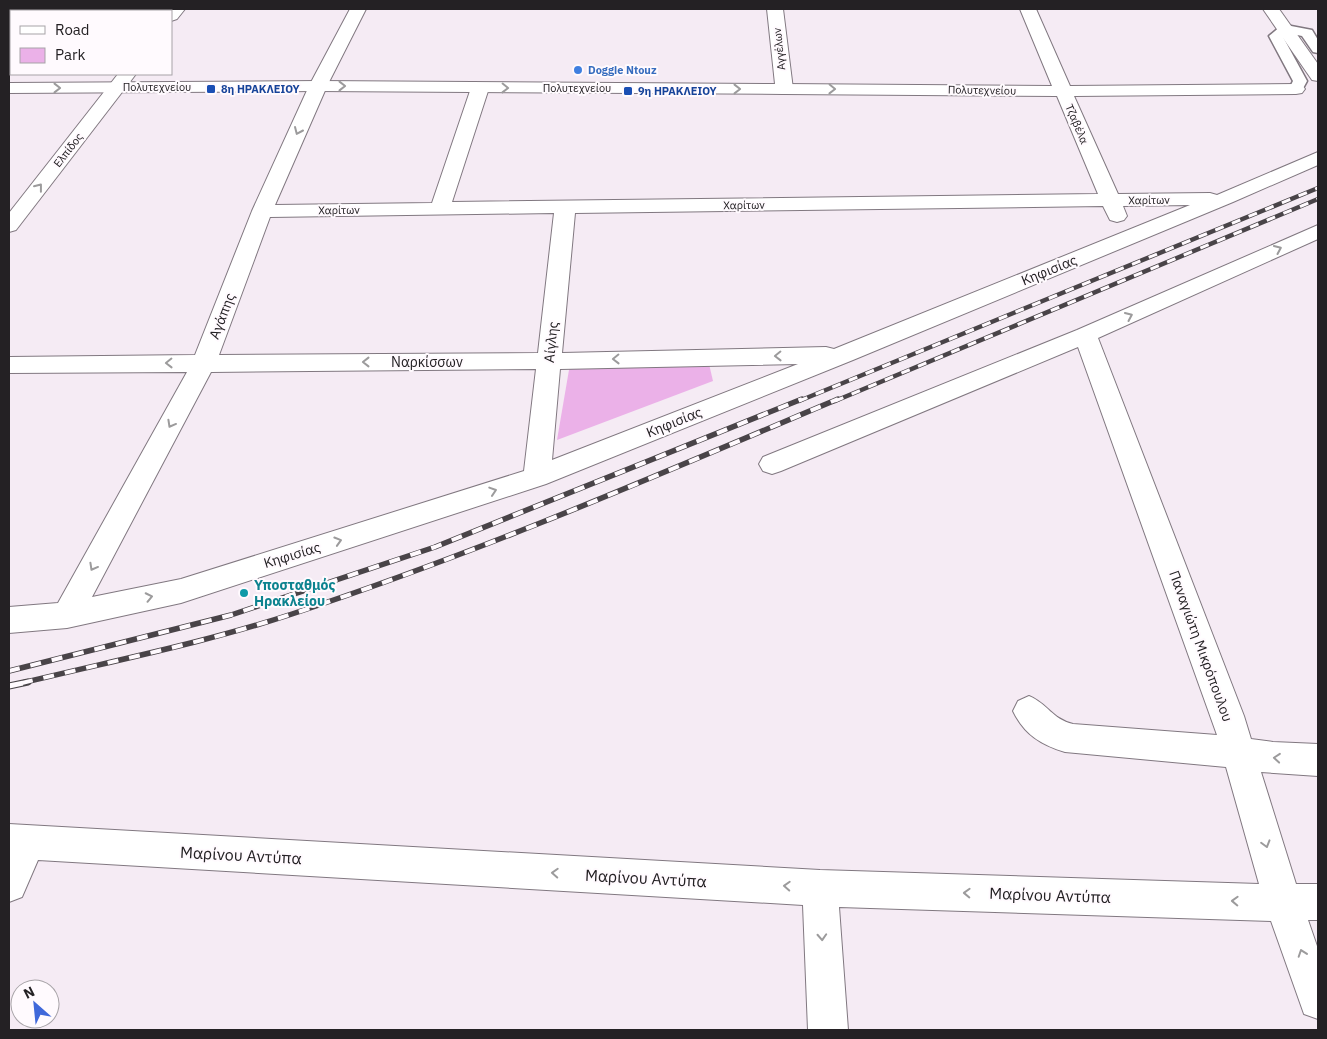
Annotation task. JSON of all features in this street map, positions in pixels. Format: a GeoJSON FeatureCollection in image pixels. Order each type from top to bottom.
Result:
{"type":"FeatureCollection","features":[{"type":"Feature","properties":{"kind":"street","name":"Αγάπης"},"geometry":{"type":"LineString","coordinates":[[67,615],[204,363],[262,211],[318,86],[358,9]]}},
{"type":"Feature","properties":{"kind":"street","name":"Αγγέλων"},"geometry":{"type":"LineString","coordinates":[[775,9],[784,89]]}},
{"type":"Feature","properties":{"kind":"street","name":"Τζαβέλα"},"geometry":{"type":"LineString","coordinates":[[1028,9],[1110,201],[1128,238]]}},
{"type":"Feature","properties":{"kind":"street"},"geometry":{"type":"LineString","coordinates":[[1271,9],[1318,76]]}},
{"type":"Feature","properties":{"kind":"street","name":"Πολυτεχνείου"},"geometry":{"type":"LineString","coordinates":[[9,88],[122,81],[480,88],[1064,91],[1296,89]]}},
{"type":"Feature","properties":{"kind":"street","name":"Ελπίδος"},"geometry":{"type":"LineString","coordinates":[[9,226],[122,81]]}},
{"type":"Feature","properties":{"kind":"street"},"geometry":{"type":"LineString","coordinates":[[440,209],[480,88]]}},
{"type":"Feature","properties":{"kind":"street","name":"Κηφισίας"},"geometry":{"type":"LineString","coordinates":[[9,620],[67,615],[182,591],[537,477],[845,354],[1226,198],[1318,158]]}},
{"type":"Feature","properties":{"kind":"street","name":"Χαρίτων"},"geometry":{"type":"LineString","coordinates":[[262,211],[1226,198]]}},
{"type":"Feature","properties":{"kind":"street","name":"Αίγλης"},"geometry":{"type":"LineString","coordinates":[[537,477],[565,208]]}},
{"type":"Feature","properties":{"kind":"street"},"geometry":{"type":"LineString","coordinates":[[772,464],[1085,336],[1318,231]]}},
{"type":"Feature","properties":{"kind":"street","name":"Παναγιώτη Μικρόπουλου"},"geometry":{"type":"LineString","coordinates":[[1085,336],[1228,716],[1237,752]]}},
{"type":"Feature","properties":{"kind":"street","name":"Ναρκίσσων"},"geometry":{"type":"LineString","coordinates":[[9,365],[549,361],[845,354]]}},
{"type":"Feature","properties":{"kind":"street"},"geometry":{"type":"LineString","coordinates":[[1030,710],[1042,726],[1054,735],[1073,739],[1237,752],[1274,758],[1318,760]]}},
{"type":"Feature","properties":{"kind":"street"},"geometry":{"type":"LineString","coordinates":[[1237,752],[1301,902],[1318,1000]]}},
{"type":"Feature","properties":{"kind":"street"},"geometry":{"type":"LineString","coordinates":[[9,884],[18,842]]}},
{"type":"Feature","properties":{"kind":"street","name":"Μαρίνου Αντύπα"},"geometry":{"type":"LineString","coordinates":[[18,842],[820,888],[1301,902]]}},
{"type":"Feature","properties":{"kind":"street"},"geometry":{"type":"LineString","coordinates":[[820,888],[828,1030]]}},
{"type":"Feature","properties":{"kind":"lane"},"geometry":{"type":"LineString","coordinates":[[1296,89],[1300,81],[1276,36],[1286,29],[1306,33],[1318,50]]}},
{"type":"Feature","properties":{"kind":"green space"},"geometry":{"type":"Polygon","coordinates":[[[570,364],[709,364],[713,381],[557,440],[570,364]]]}},
{"type":"Feature","properties":{"kind":"railway"},"geometry":{"type":"LineString","coordinates":[[799,401],[1318,188]]}},
{"type":"Feature","properties":{"kind":"railway"},"geometry":{"type":"LineString","coordinates":[[835,401],[1318,199]]}},
{"type":"Feature","properties":{"kind":"railway"},"geometry":{"type":"LineString","coordinates":[[9,671],[231,615],[435,547],[802,399]]}},
{"type":"Feature","properties":{"kind":"railway"},"geometry":{"type":"LineString","coordinates":[[22,683],[225,634],[292,614],[361,590],[567,512],[838,399]]}},
{"type":"Feature","properties":{"kind":"railway"},"geometry":{"type":"LineString","coordinates":[[9,686],[28,682]]}},
{"type":"Feature","properties":{"kind":"place","name":"Doggie Ntouz"},"geometry":{"type":"Point","coordinates":[578,70]}},
{"type":"Feature","properties":{"kind":"place","name":"8η ΗΡΑΚΛΕΙΟΥ"},"geometry":{"type":"Point","coordinates":[211,89]}},
{"type":"Feature","properties":{"kind":"place","name":"9η ΗΡΑΚΛΕΙΟΥ"},"geometry":{"type":"Point","coordinates":[628,91]}},
{"type":"Feature","properties":{"kind":"place","name":"Υποσταθμός Ηρακλείου"},"geometry":{"type":"Point","coordinates":[244,593]}}]}
